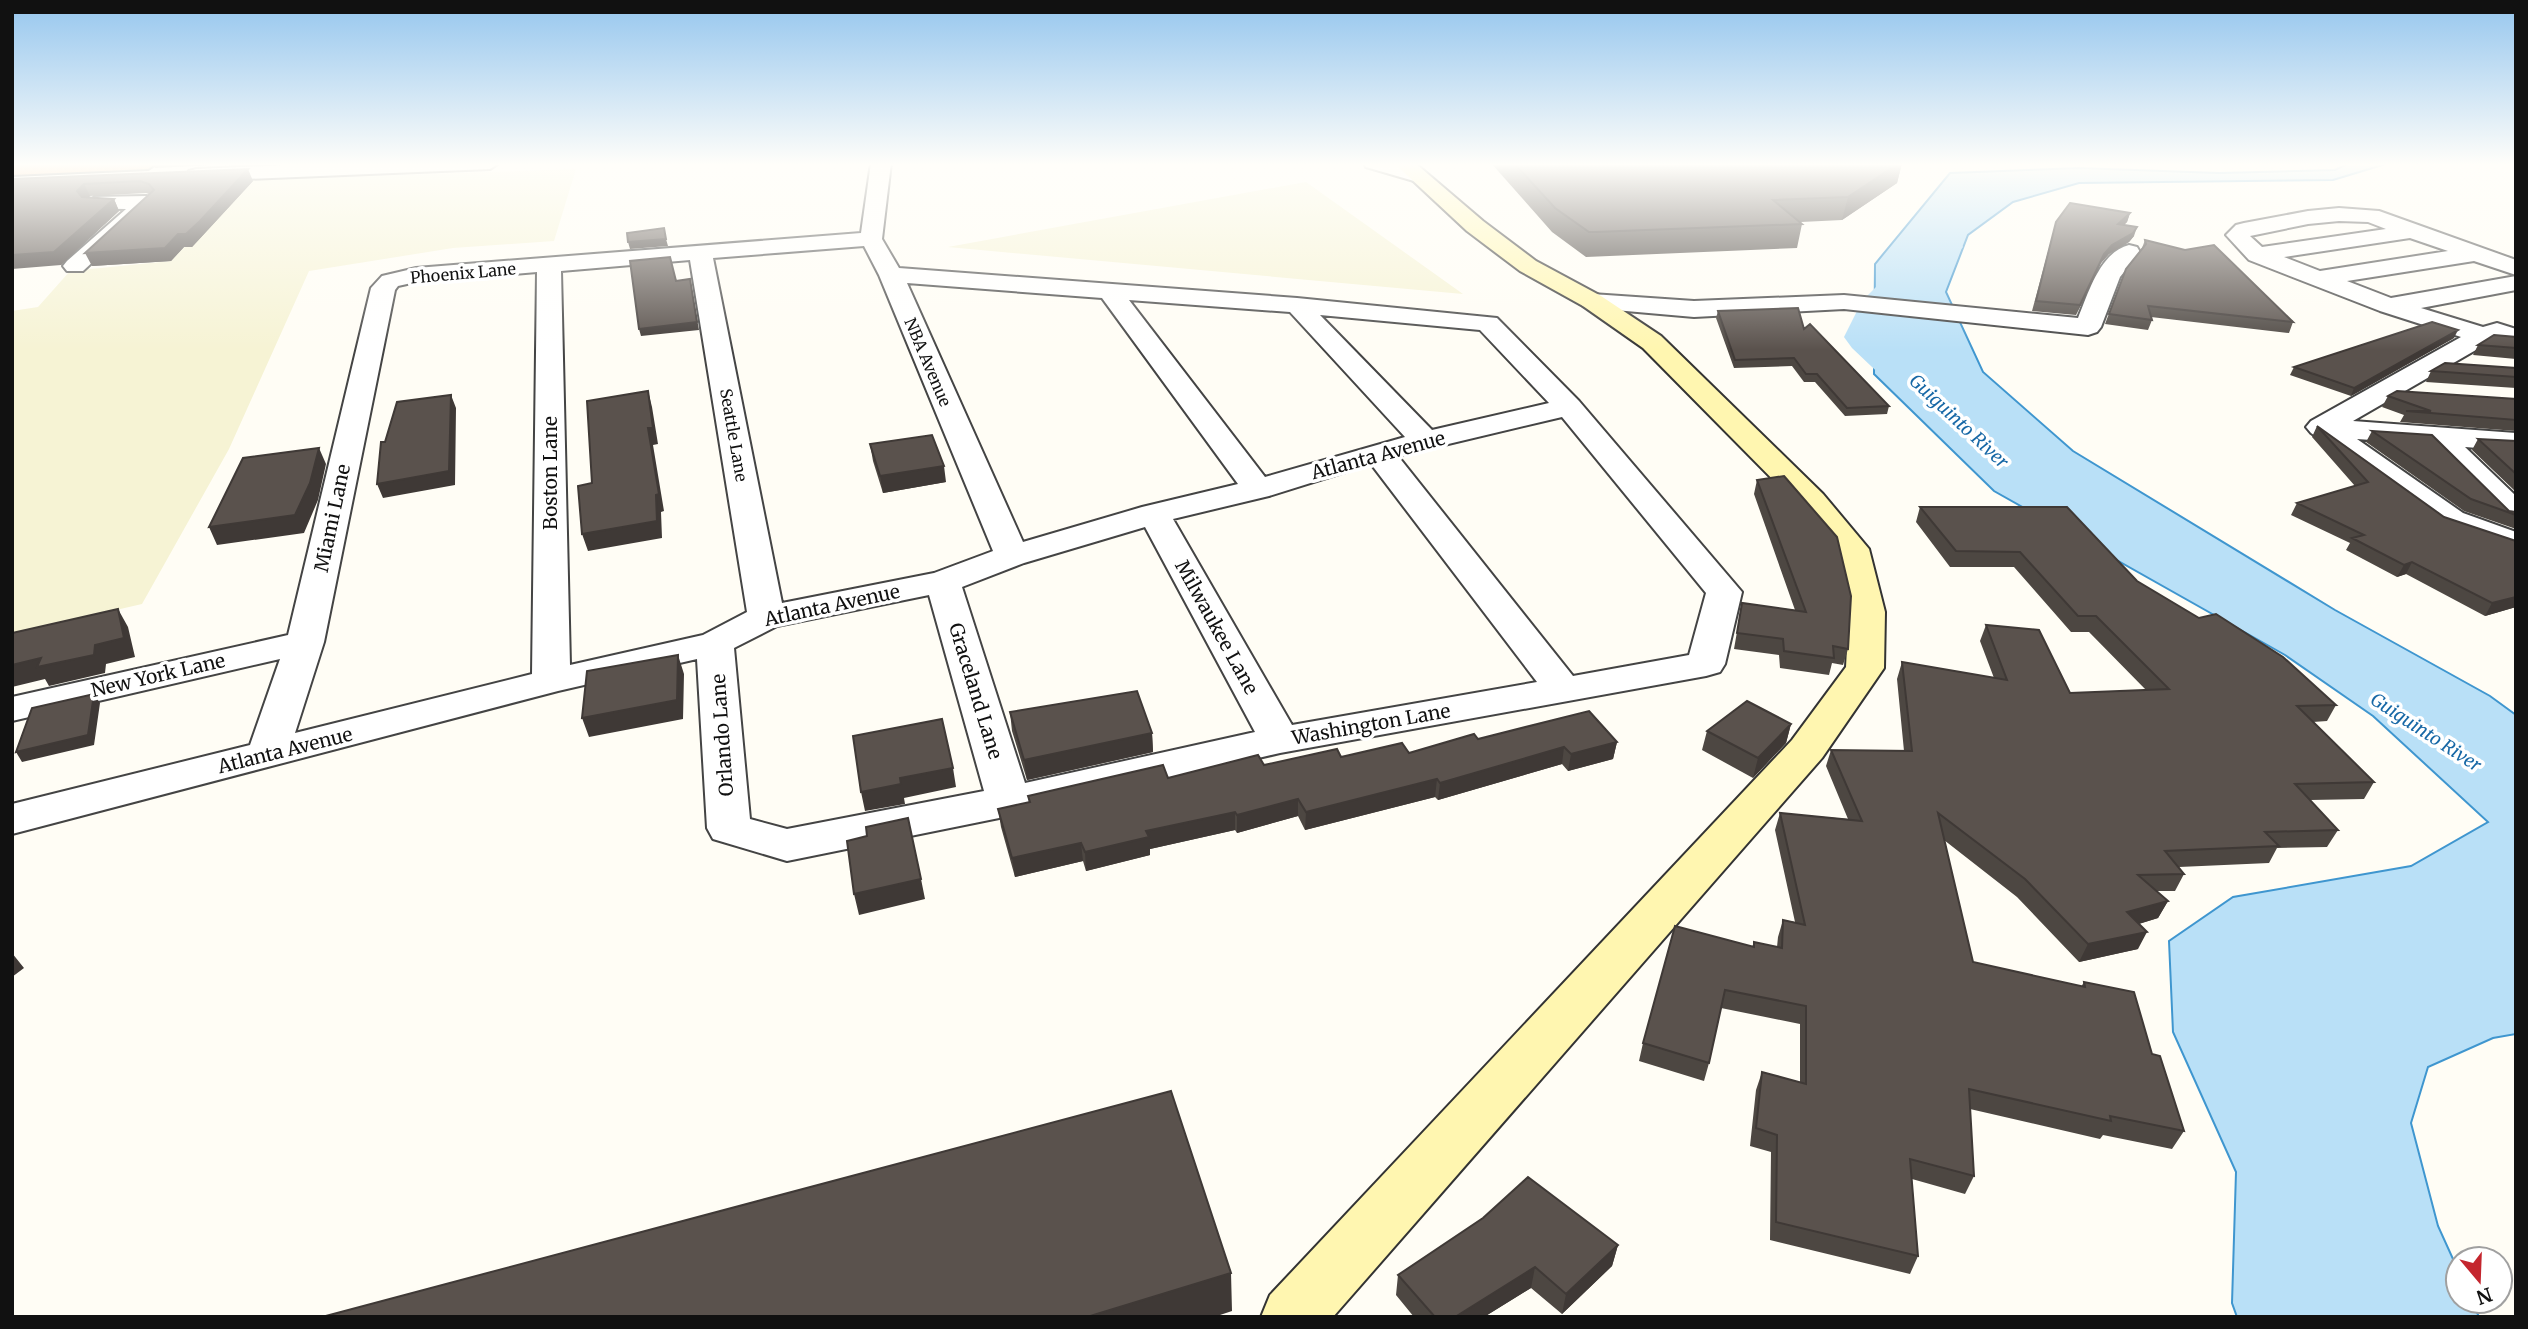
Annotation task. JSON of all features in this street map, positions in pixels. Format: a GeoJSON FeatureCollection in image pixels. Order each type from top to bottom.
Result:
{"type":"FeatureCollection","features":[{"type":"Feature","properties":{"kind":"street"},"geometry":{"type":"LineString","coordinates":[[75,266],[120,225]]}},
{"type":"Feature","properties":{"kind":"street"},"geometry":{"type":"LineString","coordinates":[[871,239],[873,225]]}},
{"type":"Feature","properties":{"kind":"street"},"geometry":{"type":"LineString","coordinates":[[1292,1317],[1807,748],[1866,668],[1867,612],[1852,549],[1812,501],[1651,342],[1592,301],[1528,266],[1477,225]]}},
{"type":"Feature","properties":{"kind":"street"},"geometry":{"type":"LineString","coordinates":[[2270,225],[2245,230],[2237,235],[2257,255],[2389,306],[2483,335],[2516,337]]}},
{"type":"Feature","properties":{"kind":"street"},"geometry":{"type":"LineString","coordinates":[[2397,225],[2516,268]]}},
{"type":"Feature","properties":{"kind":"street","name":"Phoenix Lane"},"geometry":{"type":"LineString","coordinates":[[390,281],[416,275],[871,239]]}},
{"type":"Feature","properties":{"kind":"street","name":"NBA Avenue"},"geometry":{"type":"LineString","coordinates":[[871,239],[891,275],[1012,556]]}},
{"type":"Feature","properties":{"kind":"street"},"geometry":{"type":"LineString","coordinates":[[1592,301],[1694,309],[1844,302],[2088,327],[2106,278],[2116,262],[2129,252]]}},
{"type":"Feature","properties":{"kind":"street"},"geometry":{"type":"LineString","coordinates":[[2321,278],[2476,253]]}},
{"type":"Feature","properties":{"kind":"street","name":"Seattle Lane"},"geometry":{"type":"LineString","coordinates":[[701,254],[766,617]]}},
{"type":"Feature","properties":{"kind":"street","name":"Boston Lane"},"geometry":{"type":"LineString","coordinates":[[549,265],[551,681]]}},
{"type":"Feature","properties":{"kind":"street"},"geometry":{"type":"LineString","coordinates":[[891,275],[1488,323],[1569,407]]}},
{"type":"Feature","properties":{"kind":"street","name":"Miami Lane"},"geometry":{"type":"LineString","coordinates":[[267,755],[305,642],[383,288],[390,281]]}},
{"type":"Feature","properties":{"kind":"street"},"geometry":{"type":"LineString","coordinates":[[2389,306],[2516,283]]}},
{"type":"Feature","properties":{"kind":"street"},"geometry":{"type":"LineString","coordinates":[[1111,293],[1258,489]]}},
{"type":"Feature","properties":{"kind":"street"},"geometry":{"type":"LineString","coordinates":[[1297,306],[1425,441]]}},
{"type":"Feature","properties":{"kind":"street"},"geometry":{"type":"LineString","coordinates":[[2320,427],[2483,335],[2516,325]]}},
{"type":"Feature","properties":{"kind":"street"},"geometry":{"type":"LineString","coordinates":[[2435,363],[2475,366]]}},
{"type":"Feature","properties":{"kind":"street"},"geometry":{"type":"LineString","coordinates":[[2386,390],[2438,394]]}},
{"type":"Feature","properties":{"kind":"street","name":"Atlanta Avenue"},"geometry":{"type":"LineString","coordinates":[[12,819],[551,681],[715,643],[766,617],[943,582],[1012,556],[1154,514],[1258,489],[1378,452],[1569,407]]}},
{"type":"Feature","properties":{"kind":"street","name":"Washington Lane"},"geometry":{"type":"LineString","coordinates":[[729,828],[787,845],[1009,801],[1280,740],[1706,664],[1724,592],[1569,407]]}},
{"type":"Feature","properties":{"kind":"street"},"geometry":{"type":"LineString","coordinates":[[2320,427],[2516,442]]}},
{"type":"Feature","properties":{"kind":"street"},"geometry":{"type":"LineString","coordinates":[[2320,427],[2451,520],[2516,544]]}},
{"type":"Feature","properties":{"kind":"street"},"geometry":{"type":"LineString","coordinates":[[2437,436],[2516,514]]}},
{"type":"Feature","properties":{"kind":"street"},"geometry":{"type":"LineString","coordinates":[[1378,452],[1564,690]]}},
{"type":"Feature","properties":{"kind":"street","name":"Milwaukee Lane"},"geometry":{"type":"LineString","coordinates":[[1154,514],[1280,740]]}},
{"type":"Feature","properties":{"kind":"street","name":"Graceland Lane"},"geometry":{"type":"LineString","coordinates":[[943,582],[1009,801]]}},
{"type":"Feature","properties":{"kind":"street","name":"New York Lane"},"geometry":{"type":"LineString","coordinates":[[12,709],[305,642]]}},
{"type":"Feature","properties":{"kind":"street","name":"Orlando Lane"},"geometry":{"type":"LineString","coordinates":[[715,643],[729,828]]}},
{"type":"Feature","properties":{"kind":"shaded area"},"geometry":{"type":"Polygon","coordinates":[[[205,225],[559,225],[554,241],[453,248],[309,271],[229,449],[142,604],[12,634],[12,311],[38,307],[70,271],[171,261],[205,225]]]}},
{"type":"Feature","properties":{"kind":"shaded area"},"geometry":{"type":"Polygon","coordinates":[[[1069,225],[1366,225],[1463,294],[948,247],[1069,225]]]}},
{"type":"Feature","properties":{"kind":"water"},"geometry":{"type":"Polygon","coordinates":[[[1907,225],[1982,225],[1968,235],[1946,292],[1983,372],[2073,451],[2335,610],[2490,696],[2516,715],[2516,1034],[2493,1038],[2428,1067],[2411,1123],[2438,1226],[2447,1245],[2444,1245],[2444,1315],[2479,1317],[2237,1317],[2232,1303],[2236,1172],[2173,1032],[2169,941],[2233,897],[2411,866],[2488,822],[2373,716],[2285,655],[1994,491],[1874,374],[1875,264],[1907,225]]]}},
{"type":"Feature","properties":{"kind":"building"},"geometry":{"type":"Polygon","coordinates":[[[12,225],[85,225],[54,252],[12,255],[12,225]]]}},
{"type":"Feature","properties":{"kind":"building"},"geometry":{"type":"Polygon","coordinates":[[[116,225],[196,225],[186,234],[178,234],[165,248],[85,253],[116,225]]]}},
{"type":"Feature","properties":{"kind":"building"},"geometry":{"type":"Polygon","coordinates":[[[1579,225],[1775,225],[1589,232],[1579,225]]]}},
{"type":"Feature","properties":{"kind":"building"},"geometry":{"type":"Polygon","coordinates":[[[2055,225],[2137,227],[2133,233],[2112,245],[2104,254],[2080,305],[2036,301],[2055,225]]]}},
{"type":"Feature","properties":{"kind":"building"},"geometry":{"type":"Polygon","coordinates":[[[664,228],[666,239],[628,242],[627,233],[664,228]]]}},
{"type":"Feature","properties":{"kind":"building"},"geometry":{"type":"Polygon","coordinates":[[[2145,240],[2185,250],[2214,245],[2293,322],[2148,306],[2152,320],[2109,314],[2126,269],[2146,244],[2145,240]]]}},
{"type":"Feature","properties":{"kind":"building"},"geometry":{"type":"Polygon","coordinates":[[[670,257],[676,281],[690,279],[697,322],[639,329],[630,261],[670,257]]]}},
{"type":"Feature","properties":{"kind":"building"},"geometry":{"type":"Polygon","coordinates":[[[1798,308],[1804,329],[1810,324],[1889,406],[1847,408],[1817,374],[1806,374],[1794,358],[1735,360],[1718,311],[1798,308]]]}},
{"type":"Feature","properties":{"kind":"building"},"geometry":{"type":"Polygon","coordinates":[[[2432,322],[2458,330],[2354,388],[2294,367],[2432,322]]]}},
{"type":"Feature","properties":{"kind":"building"},"geometry":{"type":"Polygon","coordinates":[[[2494,335],[2516,337],[2516,348],[2478,345],[2494,335]]]}},
{"type":"Feature","properties":{"kind":"building"},"geometry":{"type":"Polygon","coordinates":[[[2445,363],[2516,368],[2516,377],[2431,371],[2445,363]]]}},
{"type":"Feature","properties":{"kind":"building"},"geometry":{"type":"Polygon","coordinates":[[[648,391],[653,428],[648,428],[659,494],[656,495],[657,521],[582,534],[578,486],[592,483],[587,401],[648,391]]]}},
{"type":"Feature","properties":{"kind":"building"},"geometry":{"type":"Polygon","coordinates":[[[2397,391],[2516,399],[2516,420],[2406,411],[2431,411],[2388,396],[2397,391]]]}},
{"type":"Feature","properties":{"kind":"building"},"geometry":{"type":"Polygon","coordinates":[[[451,395],[449,471],[377,484],[381,442],[385,442],[397,402],[451,395]]]}},
{"type":"Feature","properties":{"kind":"building"},"geometry":{"type":"Polygon","coordinates":[[[2317,426],[2444,517],[2516,541],[2516,597],[2492,603],[2412,562],[2404,565],[2352,538],[2364,535],[2297,503],[2368,482],[2317,426]]]}},
{"type":"Feature","properties":{"kind":"building"},"geometry":{"type":"Polygon","coordinates":[[[2372,431],[2432,435],[2509,511],[2516,512],[2516,515],[2471,499],[2372,431]]]}},
{"type":"Feature","properties":{"kind":"building"},"geometry":{"type":"Polygon","coordinates":[[[932,435],[944,466],[880,476],[870,444],[932,435]]]}},
{"type":"Feature","properties":{"kind":"building"},"geometry":{"type":"Polygon","coordinates":[[[2478,439],[2516,441],[2516,474],[2478,439]]]}},
{"type":"Feature","properties":{"kind":"building"},"geometry":{"type":"Polygon","coordinates":[[[319,448],[310,483],[295,515],[209,527],[243,458],[319,448]]]}},
{"type":"Feature","properties":{"kind":"building"},"geometry":{"type":"Polygon","coordinates":[[[1784,476],[1837,537],[1851,596],[1848,649],[1833,646],[1834,658],[1784,651],[1783,639],[1737,633],[1742,603],[1806,612],[1757,480],[1784,476]]]}},
{"type":"Feature","properties":{"kind":"building"},"geometry":{"type":"Polygon","coordinates":[[[1920,507],[2067,507],[2137,581],[2199,618],[2216,614],[2283,657],[2336,705],[2297,706],[2374,782],[2295,784],[2338,830],[2265,832],[2279,846],[2165,851],[2184,874],[2138,875],[2168,901],[2127,912],[2147,932],[2088,944],[2025,879],[1938,813],[1973,962],[2085,987],[2084,982],[2134,992],[2152,1054],[2160,1056],[2184,1131],[2110,1116],[2111,1121],[1969,1089],[1974,1176],[1910,1159],[1918,1256],[1776,1222],[1777,1135],[1756,1128],[1762,1072],[1806,1084],[1806,1006],[1725,990],[1709,1063],[1643,1043],[1675,926],[1754,947],[1754,942],[1782,948],[1783,920],[1805,925],[1780,813],[1862,821],[1831,750],[1912,751],[1902,662],[2007,680],[1986,625],[2039,630],[2070,693],[2169,689],[2096,616],[2078,616],[2020,552],[1956,551],[1920,507]]]}},
{"type":"Feature","properties":{"kind":"building"},"geometry":{"type":"Polygon","coordinates":[[[118,609],[124,638],[95,645],[94,655],[37,667],[41,658],[12,665],[12,633],[118,609]]]}},
{"type":"Feature","properties":{"kind":"building"},"geometry":{"type":"Polygon","coordinates":[[[678,655],[677,700],[582,718],[587,671],[678,655]]]}},
{"type":"Feature","properties":{"kind":"building"},"geometry":{"type":"Polygon","coordinates":[[[1137,691],[1152,733],[1024,760],[1010,712],[1137,691]]]}},
{"type":"Feature","properties":{"kind":"building"},"geometry":{"type":"Polygon","coordinates":[[[94,694],[88,735],[16,752],[32,708],[94,694]]]}},
{"type":"Feature","properties":{"kind":"building"},"geometry":{"type":"Polygon","coordinates":[[[1747,701],[1791,724],[1758,758],[1707,731],[1747,701]]]}},
{"type":"Feature","properties":{"kind":"building"},"geometry":{"type":"Polygon","coordinates":[[[1589,711],[1617,742],[1571,754],[1564,747],[1440,783],[1437,779],[1306,812],[1298,799],[1237,815],[1235,812],[1146,831],[1149,837],[1085,852],[1081,843],[1012,858],[998,809],[1030,802],[1028,796],[1163,765],[1168,778],[1258,755],[1264,765],[1337,749],[1341,757],[1402,743],[1409,753],[1474,734],[1478,739],[1589,711]]]}},
{"type":"Feature","properties":{"kind":"building"},"geometry":{"type":"Polygon","coordinates":[[[942,719],[953,768],[900,778],[901,784],[861,792],[853,736],[942,719]]]}},
{"type":"Feature","properties":{"kind":"building"},"geometry":{"type":"Polygon","coordinates":[[[908,818],[921,879],[854,894],[847,841],[867,836],[866,827],[908,818]]]}},
{"type":"Feature","properties":{"kind":"building"},"geometry":{"type":"Polygon","coordinates":[[[1171,1091],[1231,1273],[1087,1317],[322,1317],[1171,1091]]]}},
{"type":"Feature","properties":{"kind":"building"},"geometry":{"type":"Polygon","coordinates":[[[1528,1177],[1618,1245],[1566,1294],[1535,1267],[1455,1317],[1435,1317],[1398,1275],[1483,1218],[1528,1177]]]}},
{"type":"Feature","properties":{"kind":"waterway","name":"Guiguinto River"},"geometry":{"type":"LineString","coordinates":[[1941,247],[1879,311],[1870,337],[1950,410]]}}]}
